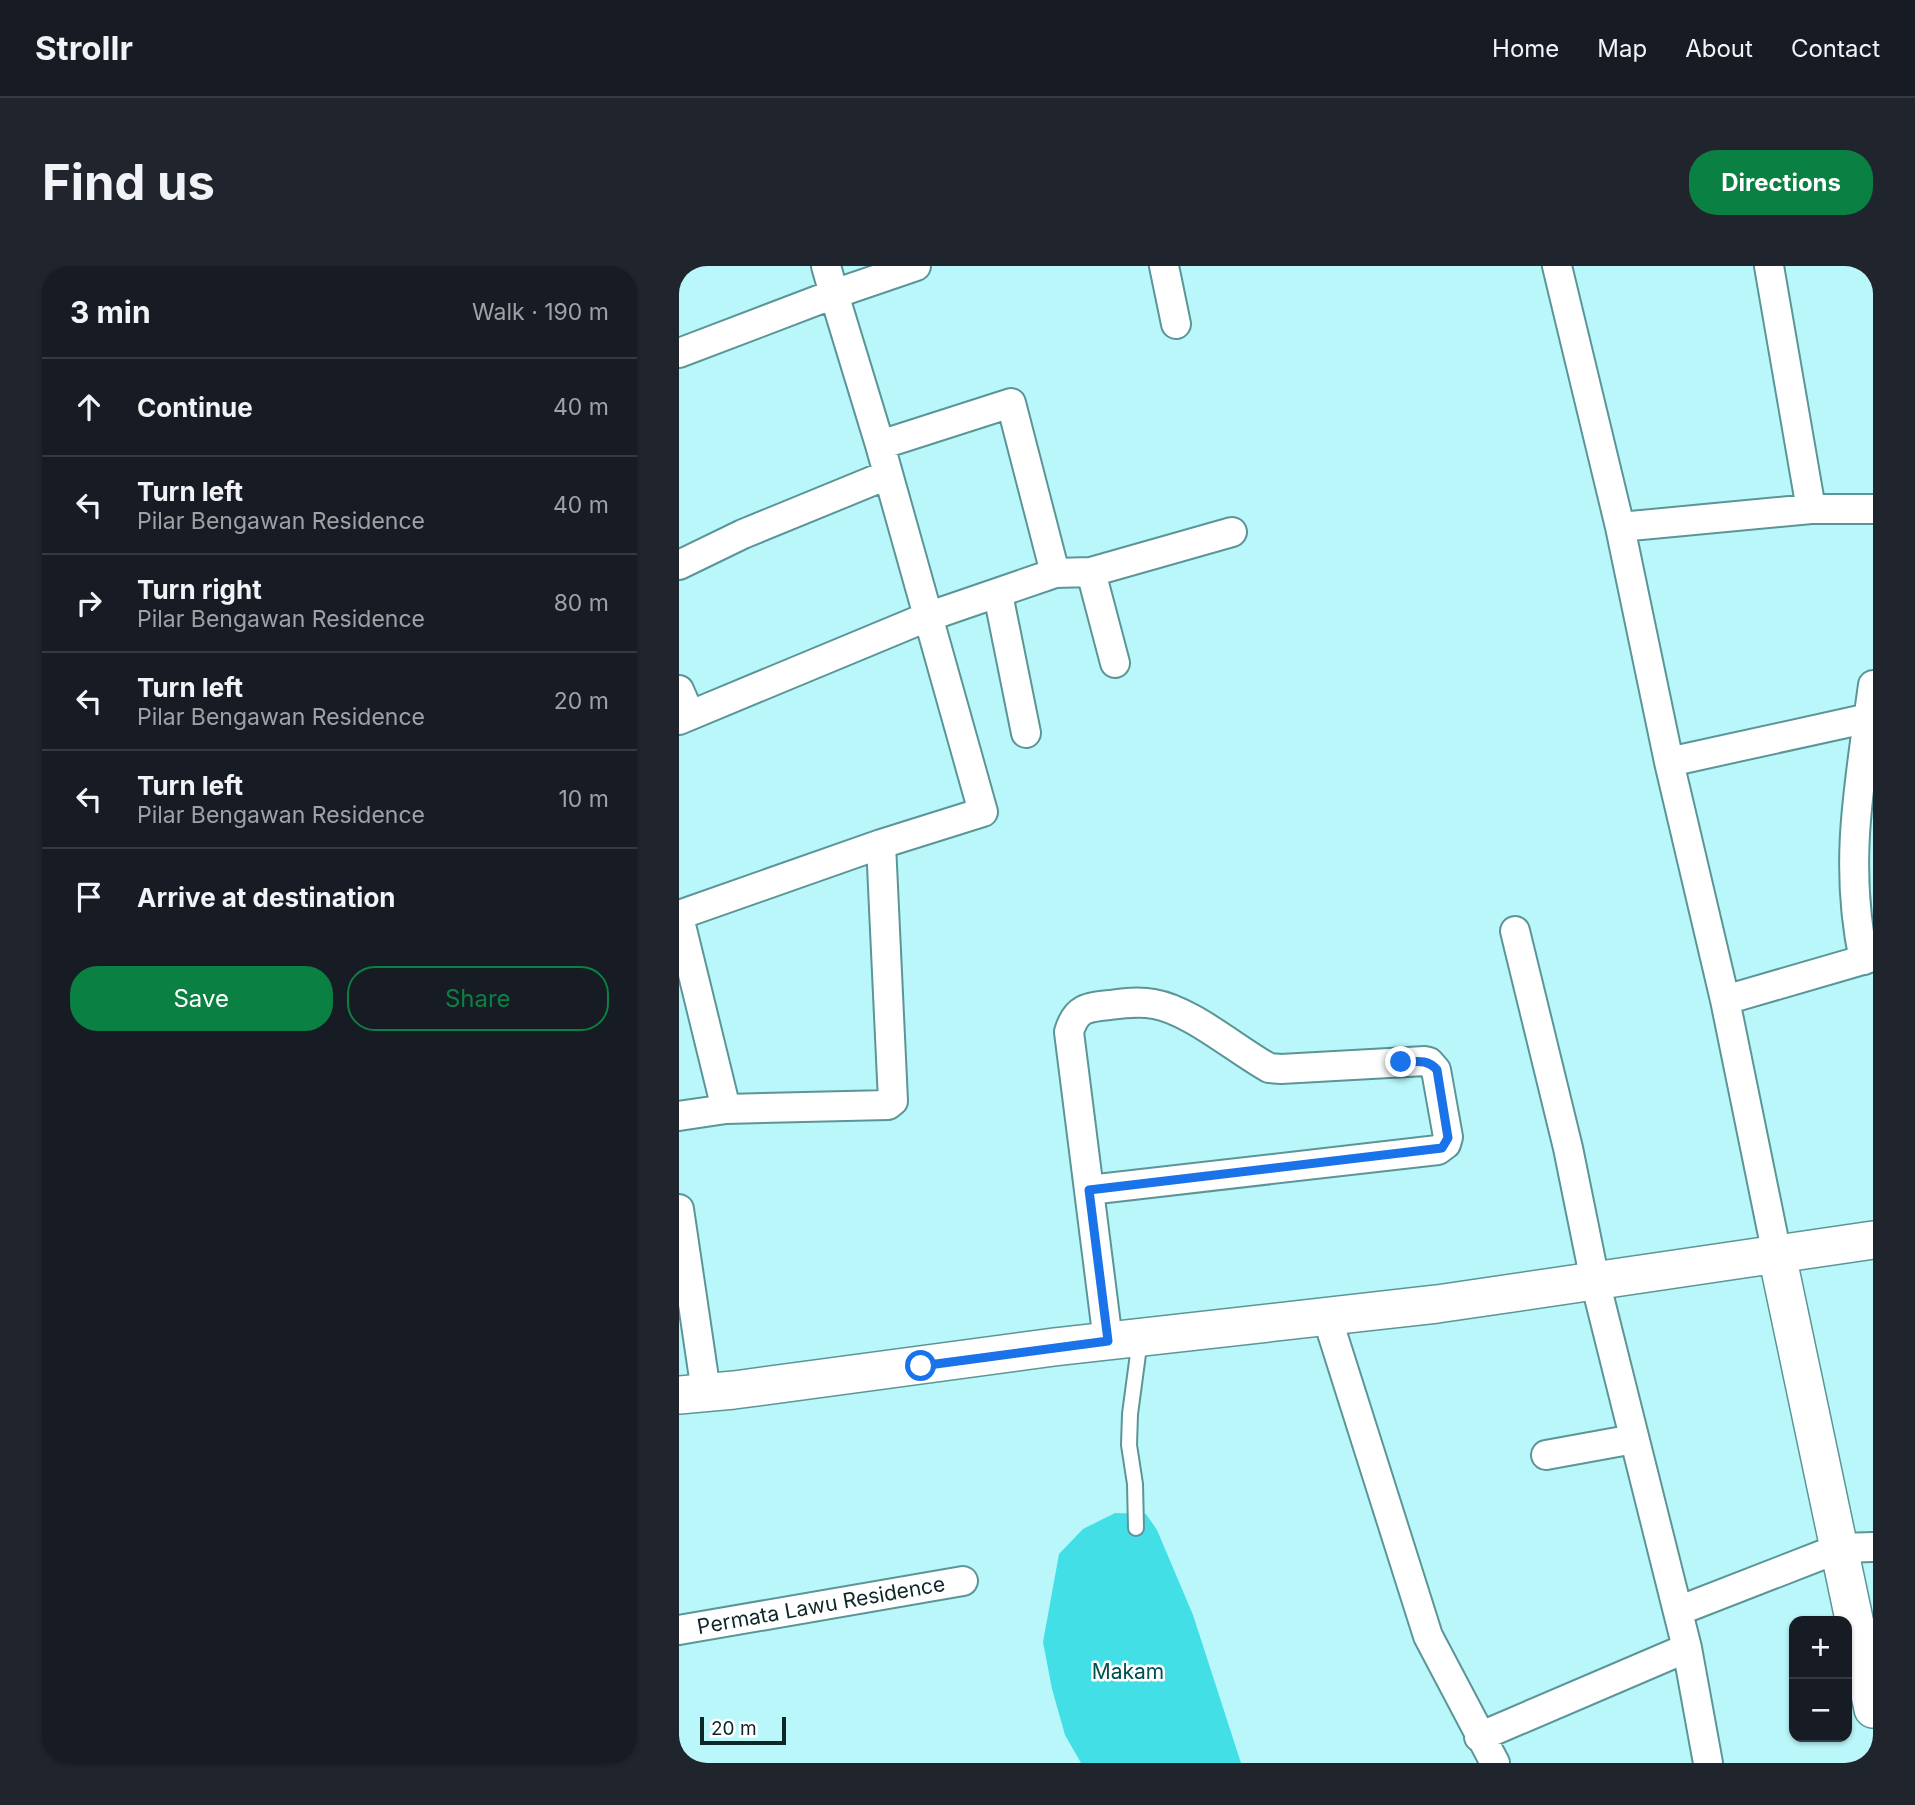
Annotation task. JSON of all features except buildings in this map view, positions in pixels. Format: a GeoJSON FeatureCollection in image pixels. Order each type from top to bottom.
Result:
{"type":"FeatureCollection","features":[{"type":"Feature","properties":{"kind":"street"},"geometry":{"type":"LineString","coordinates":[[726,1110],[679,916],[881,844],[983,812],[880,445],[826,266]]}},
{"type":"Feature","properties":{"kind":"street"},"geometry":{"type":"LineString","coordinates":[[679,353],[916,266]]}},
{"type":"Feature","properties":{"kind":"street"},"geometry":{"type":"LineString","coordinates":[[1164,266],[1176,324]]}},
{"type":"Feature","properties":{"kind":"street"},"geometry":{"type":"LineString","coordinates":[[1557,266],[1620,527],[1669,762],[1725,1000],[1777,1255],[1857,1548],[1873,1709]]}},
{"type":"Feature","properties":{"kind":"street"},"geometry":{"type":"LineString","coordinates":[[1769,266],[1811,509]]}},
{"type":"Feature","properties":{"kind":"street"},"geometry":{"type":"LineString","coordinates":[[880,445],[1011,403],[1055,573]]}},
{"type":"Feature","properties":{"kind":"street"},"geometry":{"type":"LineString","coordinates":[[679,565],[743,534],[887,475]]}},
{"type":"Feature","properties":{"kind":"street"},"geometry":{"type":"LineString","coordinates":[[1620,527],[1811,509],[1873,509]]}},
{"type":"Feature","properties":{"kind":"street"},"geometry":{"type":"LineString","coordinates":[[679,690],[685,718],[927,617],[1055,573],[1091,572],[1232,532]]}},
{"type":"Feature","properties":{"kind":"street"},"geometry":{"type":"LineString","coordinates":[[1091,572],[1115,663]]}},
{"type":"Feature","properties":{"kind":"street"},"geometry":{"type":"LineString","coordinates":[[998,594],[1026,733]]}},
{"type":"Feature","properties":{"kind":"street"},"geometry":{"type":"LineString","coordinates":[[1725,1000],[1868,959],[1854,900],[1853,843],[1873,685]]}},
{"type":"Feature","properties":{"kind":"street"},"geometry":{"type":"LineString","coordinates":[[1669,762],[1869,718]]}},
{"type":"Feature","properties":{"kind":"street"},"geometry":{"type":"LineString","coordinates":[[679,1116],[726,1110],[888,1105],[893,1101],[881,844]]}},
{"type":"Feature","properties":{"kind":"street"},"geometry":{"type":"LineString","coordinates":[[1515,932],[1568,1148],[1595,1281],[1687,1647],[1708,1763]]}},
{"type":"Feature","properties":{"kind":"street"},"geometry":{"type":"LineString","coordinates":[[1089,1190],[1442,1148],[1448,1138],[1437,1070],[1425,1061],[1269,1068],[1185,1016],[1155,1004],[1130,1002],[1087,1008],[1073,1019],[1069,1032],[1089,1190],[1124,1339]]}},
{"type":"Feature","properties":{"kind":"street"},"geometry":{"type":"LineString","coordinates":[[679,1209],[692,1393],[734,1390],[1124,1339],[1437,1304],[1873,1240]]}},
{"type":"Feature","properties":{"kind":"street"},"geometry":{"type":"LineString","coordinates":[[1327,1317],[1427,1636],[1495,1763]]}},
{"type":"Feature","properties":{"kind":"street"},"geometry":{"type":"LineString","coordinates":[[1546,1455],[1634,1439]]}},
{"type":"Feature","properties":{"kind":"street"},"geometry":{"type":"LineString","coordinates":[[1678,1611],[1857,1548]]}},
{"type":"Feature","properties":{"kind":"street","name":"Permata Lawu Residence"},"geometry":{"type":"LineString","coordinates":[[679,1630],[963,1581]]}},
{"type":"Feature","properties":{"kind":"street"},"geometry":{"type":"LineString","coordinates":[[1479,1737],[1687,1647]]}},
{"type":"Feature","properties":{"kind":"lane"},"geometry":{"type":"LineString","coordinates":[[1124,1339],[1136,1528]]}},
{"type":"Feature","properties":{"kind":"green space","name":"Makam"},"geometry":{"type":"Polygon","coordinates":[[[1115,1513],[1146,1514],[1157,1530],[1193,1615],[1241,1763],[1081,1763],[1065,1735],[1043,1642],[1059,1554],[1083,1529],[1115,1513]]]}},
{"type":"Feature","properties":{"kind":"route"},"geometry":{"type":"LineString","coordinates":[[921,1366],[1108,1341],[1089,1190],[1442,1148],[1448,1138],[1437,1070],[1425,1061],[1401,1062]]}}]}
